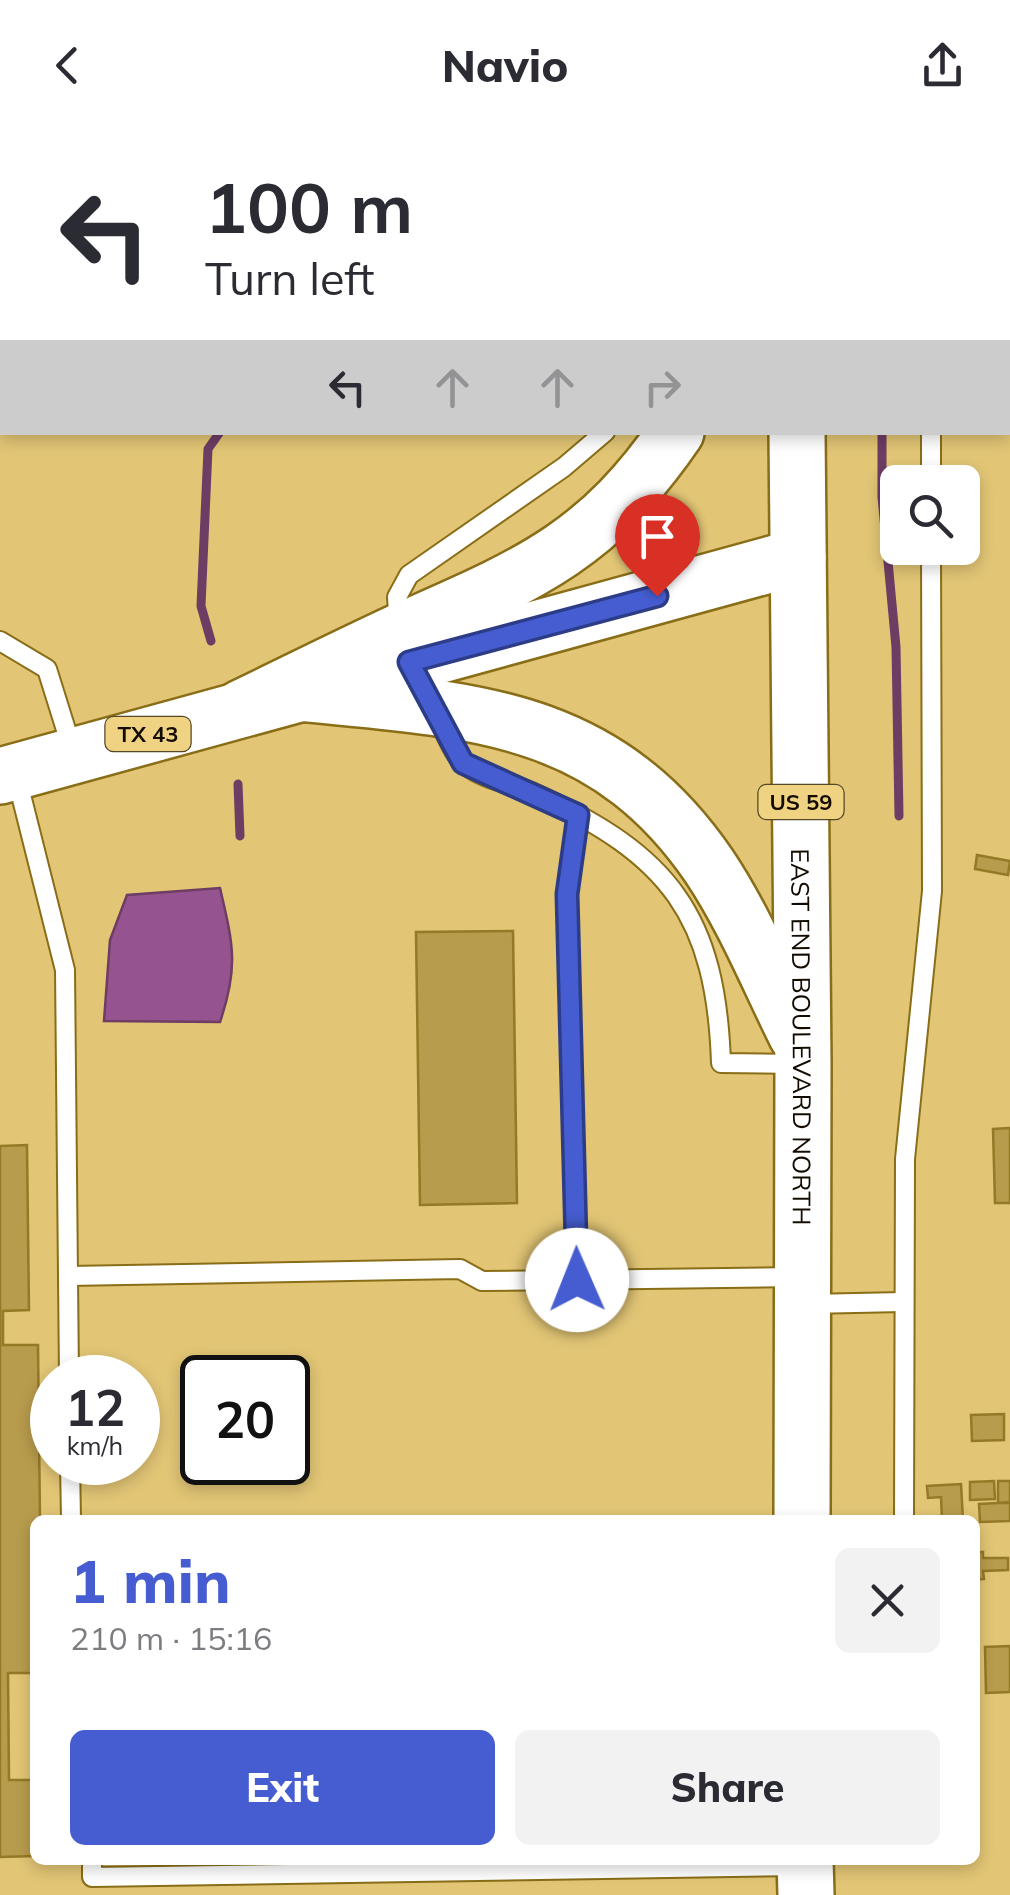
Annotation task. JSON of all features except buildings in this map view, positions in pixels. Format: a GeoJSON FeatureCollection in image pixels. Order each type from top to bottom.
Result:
{"type":"FeatureCollection","features":[{"type":"Feature","properties":{"kind":"main road"},"geometry":{"type":"LineString","coordinates":[[416,674],[513,582],[578,541],[635,488],[674,435]]}},
{"type":"Feature","properties":{"kind":"main road","name":"EAST END BOULEVARD NORTH"},"geometry":{"type":"LineString","coordinates":[[797,435],[803,1056],[802,1515]]}},
{"type":"Feature","properties":{"kind":"main road"},"geometry":{"type":"LineString","coordinates":[[241,708],[416,674],[798,558]]}},
{"type":"Feature","properties":{"kind":"main road"},"geometry":{"type":"LineString","coordinates":[[416,674],[505,719],[598,757],[644,791],[682,830],[710,868],[803,1056]]}},
{"type":"Feature","properties":{"kind":"main road","name":"TX 43"},"geometry":{"type":"LineString","coordinates":[[8,774],[296,693],[416,674]]}},
{"type":"Feature","properties":{"kind":"lane"},"geometry":{"type":"LineString","coordinates":[[601,435],[564,468],[408,575],[397,598],[416,674],[463,763],[578,815],[628,846],[658,871],[688,912],[708,955],[715,984],[721,1063],[803,1056]]}},
{"type":"Feature","properties":{"kind":"lane"},"geometry":{"type":"LineString","coordinates":[[931,435],[931,465]]}},
{"type":"Feature","properties":{"kind":"lane"},"geometry":{"type":"LineString","coordinates":[[904,1515],[905,1159],[932,891],[932,565]]}},
{"type":"Feature","properties":{"kind":"lane"},"geometry":{"type":"LineString","coordinates":[[0,641],[48,668],[74,755]]}},
{"type":"Feature","properties":{"kind":"lane"},"geometry":{"type":"LineString","coordinates":[[8,774],[65,970],[70,1355]]}},
{"type":"Feature","properties":{"kind":"lane"},"geometry":{"type":"LineString","coordinates":[[577,1280],[567,894],[578,815]]}},
{"type":"Feature","properties":{"kind":"lane"},"geometry":{"type":"LineString","coordinates":[[68,1276],[460,1269],[482,1281],[577,1280],[801,1290],[903,1302]]}},
{"type":"Feature","properties":{"kind":"lane"},"geometry":{"type":"LineString","coordinates":[[70,1485],[71,1515]]}},
{"type":"Feature","properties":{"kind":"lane"},"geometry":{"type":"LineString","coordinates":[[92,1865],[92,1878],[805,1874]]}},
{"type":"Feature","properties":{"kind":"shaded area"},"geometry":{"type":"Polygon","coordinates":[[[220,888],[232,970],[220,1022],[104,1021],[110,940],[127,895],[220,888]]]}},
{"type":"Feature","properties":{"kind":"waterway"},"geometry":{"type":"LineString","coordinates":[[211,641],[201,606],[208,449],[218,435]]}},
{"type":"Feature","properties":{"kind":"waterway"},"geometry":{"type":"LineString","coordinates":[[882,435],[882,497],[896,647],[899,816]]}},
{"type":"Feature","properties":{"kind":"waterway"},"geometry":{"type":"LineString","coordinates":[[238,784],[240,836]]}},
{"type":"Feature","properties":{"kind":"route"},"geometry":{"type":"LineString","coordinates":[[577,1280],[567,894],[578,815],[463,763],[409,662],[657,596]]}}]}
